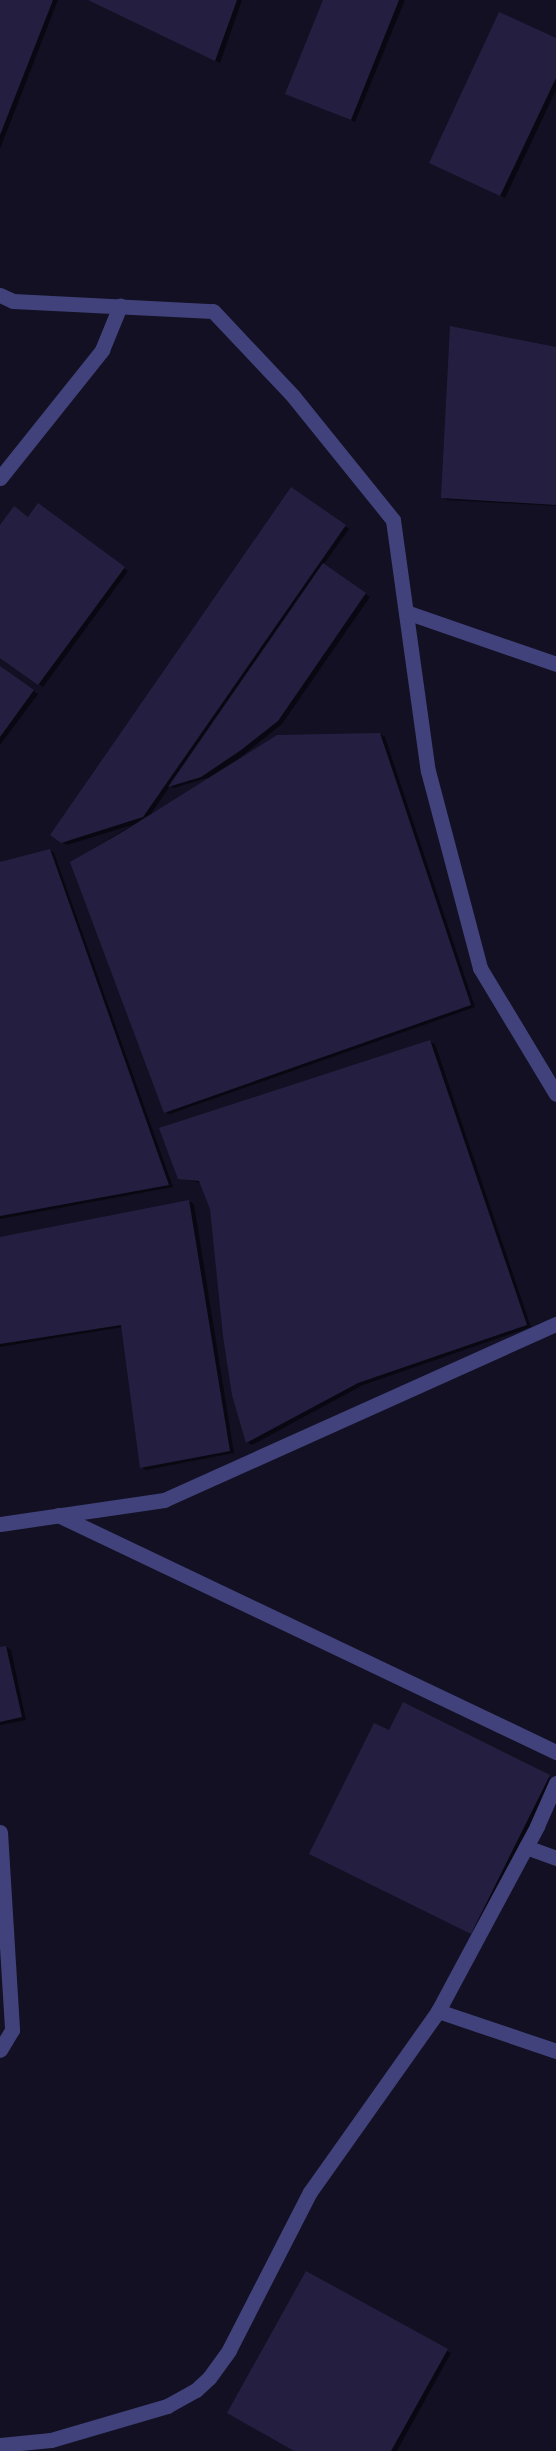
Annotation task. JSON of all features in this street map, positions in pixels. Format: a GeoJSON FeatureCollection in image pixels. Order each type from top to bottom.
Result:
{"type":"FeatureCollection","features":[{"type":"Feature","properties":{"kind":"street"},"geometry":{"type":"LineString","coordinates":[[0,295],[13,301],[213,311],[293,396],[393,520],[428,771],[480,968],[556,1094]]}},
{"type":"Feature","properties":{"kind":"street"},"geometry":{"type":"LineString","coordinates":[[0,478],[102,350],[120,306]]}},
{"type":"Feature","properties":{"kind":"street"},"geometry":{"type":"LineString","coordinates":[[406,612],[556,664]]}},
{"type":"Feature","properties":{"kind":"street"},"geometry":{"type":"LineString","coordinates":[[0,1524],[164,1500],[556,1324]]}},
{"type":"Feature","properties":{"kind":"street"},"geometry":{"type":"LineString","coordinates":[[57,1515],[556,1752]]}},
{"type":"Feature","properties":{"kind":"street"},"geometry":{"type":"LineString","coordinates":[[0,2445],[51,2440],[167,2406],[196,2390],[210,2378],[229,2349],[310,2192],[438,2011],[526,1847],[556,1783]]}},
{"type":"Feature","properties":{"kind":"street"},"geometry":{"type":"LineString","coordinates":[[0,1832],[12,2030],[0,2050]]}},
{"type":"Feature","properties":{"kind":"street"},"geometry":{"type":"LineString","coordinates":[[526,1847],[556,1858]]}},
{"type":"Feature","properties":{"kind":"street"},"geometry":{"type":"LineString","coordinates":[[438,2011],[556,2051]]}},
{"type":"Feature","properties":{"kind":"building"},"geometry":{"type":"Polygon","coordinates":[[[0,0],[53,0],[0,135],[0,0]]]}},
{"type":"Feature","properties":{"kind":"building"},"geometry":{"type":"Polygon","coordinates":[[[88,0],[237,0],[215,61],[88,0]]]}},
{"type":"Feature","properties":{"kind":"building"},"geometry":{"type":"Polygon","coordinates":[[[323,0],[399,0],[351,120],[285,94],[323,0]]]}},
{"type":"Feature","properties":{"kind":"building"},"geometry":{"type":"Polygon","coordinates":[[[499,12],[556,38],[556,78],[500,196],[429,163],[499,12]]]}},
{"type":"Feature","properties":{"kind":"building"},"geometry":{"type":"Polygon","coordinates":[[[450,326],[556,347],[556,505],[441,498],[450,326]]]}},
{"type":"Feature","properties":{"kind":"building"},"geometry":{"type":"Polygon","coordinates":[[[291,487],[346,525],[143,817],[61,843],[50,835],[291,487]]]}},
{"type":"Feature","properties":{"kind":"building"},"geometry":{"type":"Polygon","coordinates":[[[38,503],[125,567],[38,685],[0,658],[0,525],[14,506],[28,517],[38,503]]]}},
{"type":"Feature","properties":{"kind":"building"},"geometry":{"type":"Polygon","coordinates":[[[323,563],[366,593],[278,721],[201,777],[168,787],[323,563]]]}},
{"type":"Feature","properties":{"kind":"building"},"geometry":{"type":"Polygon","coordinates":[[[0,666],[34,690],[0,737],[0,666]]]}},
{"type":"Feature","properties":{"kind":"building"},"geometry":{"type":"Polygon","coordinates":[[[380,733],[471,1005],[164,1113],[70,862],[124,831],[277,735],[380,733]]]}},
{"type":"Feature","properties":{"kind":"building"},"geometry":{"type":"Polygon","coordinates":[[[50,849],[169,1185],[0,1216],[0,862],[50,849]]]}},
{"type":"Feature","properties":{"kind":"building"},"geometry":{"type":"Polygon","coordinates":[[[430,1040],[527,1325],[358,1383],[246,1443],[232,1395],[223,1336],[210,1209],[199,1181],[178,1179],[159,1128],[430,1040]]]}},
{"type":"Feature","properties":{"kind":"building"},"geometry":{"type":"Polygon","coordinates":[[[189,1200],[230,1451],[140,1468],[121,1325],[0,1344],[0,1237],[189,1200]]]}},
{"type":"Feature","properties":{"kind":"building"},"geometry":{"type":"Polygon","coordinates":[[[6,1646],[22,1717],[0,1722],[0,1647],[6,1646]]]}},
{"type":"Feature","properties":{"kind":"building"},"geometry":{"type":"Polygon","coordinates":[[[403,1702],[550,1775],[471,1934],[309,1854],[374,1723],[389,1730],[403,1702]]]}},
{"type":"Feature","properties":{"kind":"building"},"geometry":{"type":"Polygon","coordinates":[[[306,2271],[448,2349],[391,2451],[294,2451],[227,2413],[306,2271]]]}}]}
